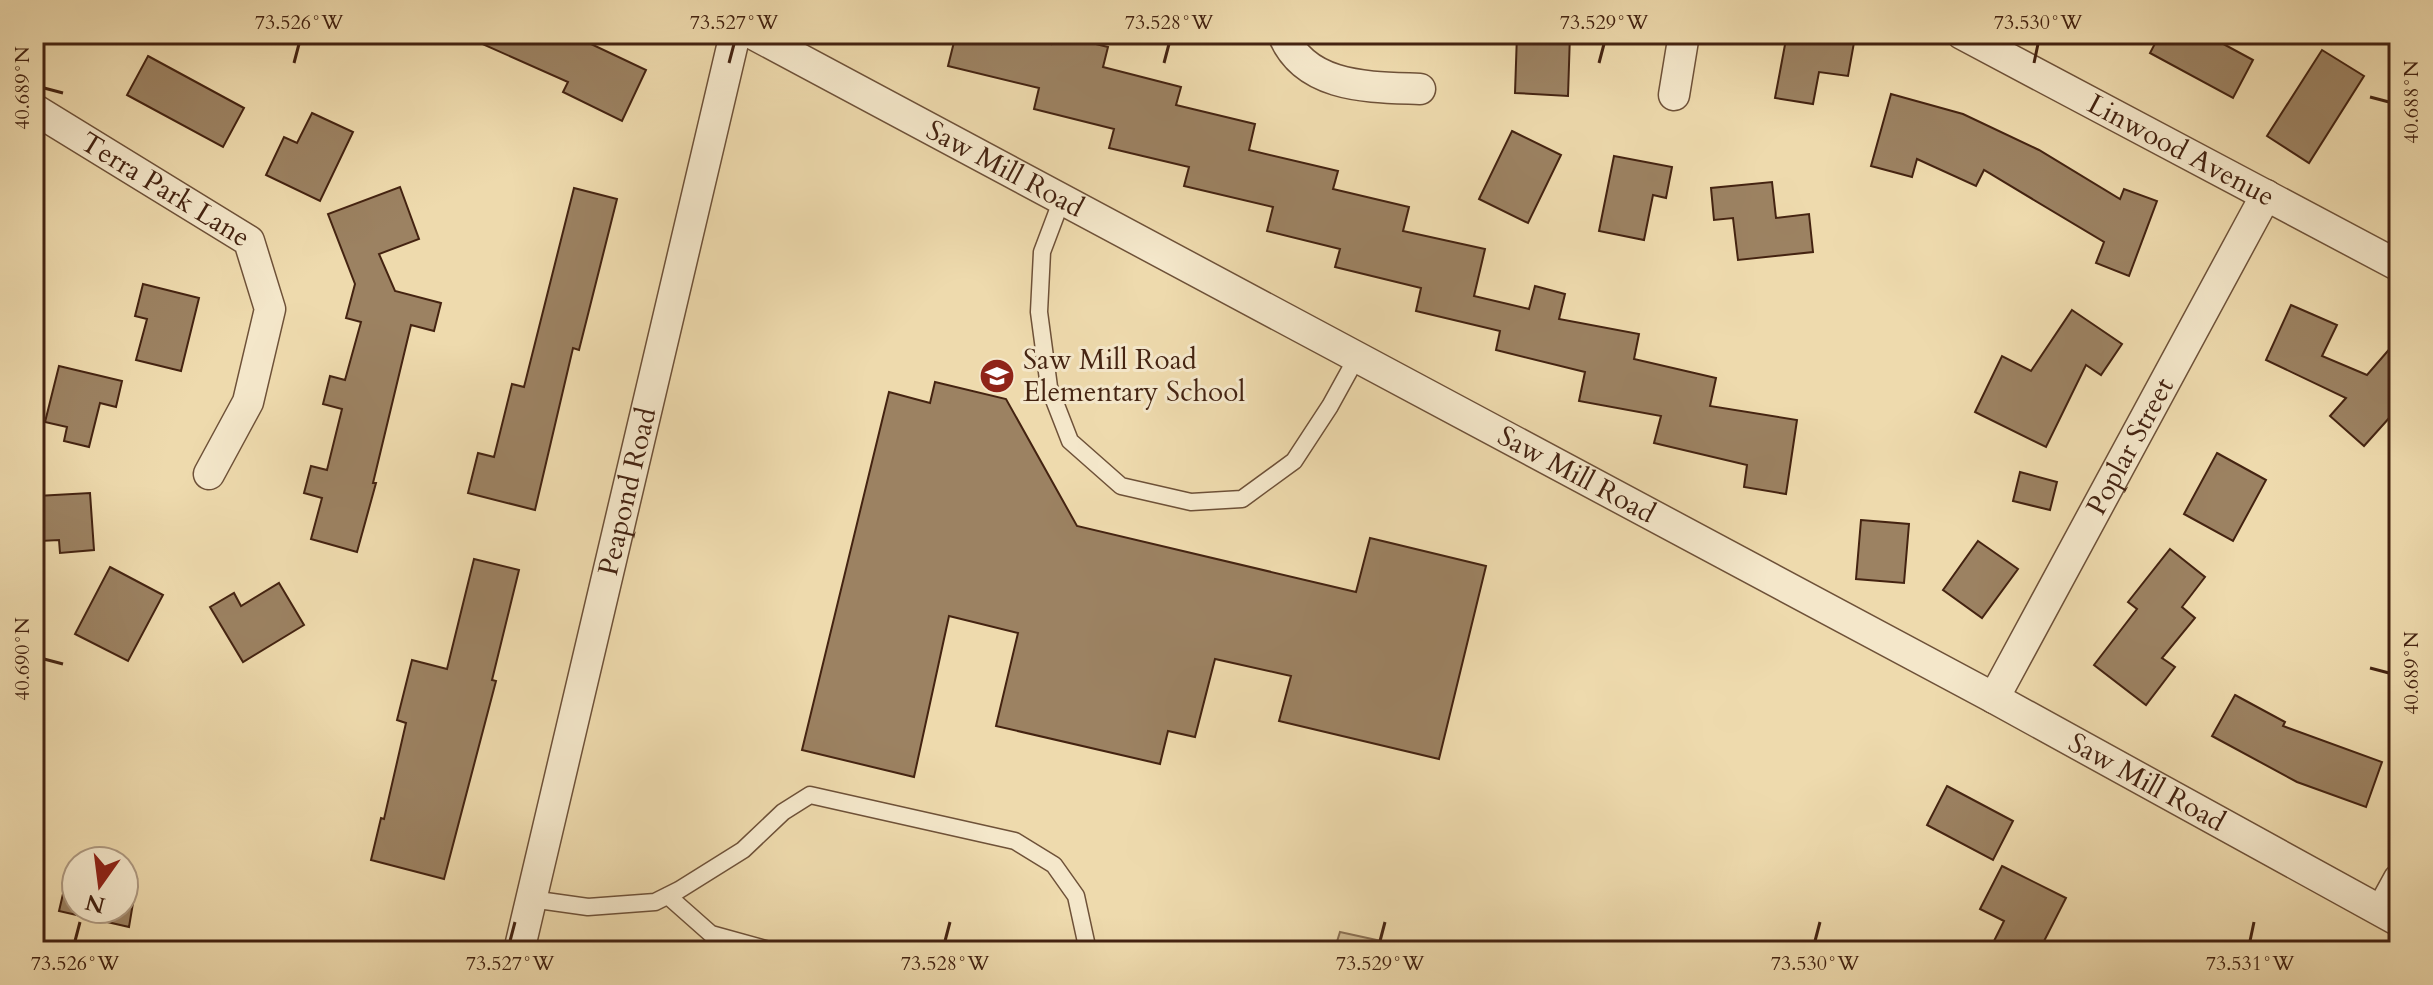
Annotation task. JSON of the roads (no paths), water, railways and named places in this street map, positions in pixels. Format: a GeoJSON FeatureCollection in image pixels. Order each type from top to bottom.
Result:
{"type":"FeatureCollection","features":[{"type":"Feature","properties":{"kind":"street","name":"Peapond Road"},"geometry":{"type":"LineString","coordinates":[[519,951],[735,34]]}},
{"type":"Feature","properties":{"kind":"street","name":"Saw Mill Road"},"geometry":{"type":"LineString","coordinates":[[753,34],[1994,698],[2390,916]]}},
{"type":"Feature","properties":{"kind":"street"},"geometry":{"type":"LineString","coordinates":[[1283,34],[1306,63],[1331,79],[1359,87],[1420,89]]}},
{"type":"Feature","properties":{"kind":"street"},"geometry":{"type":"LineString","coordinates":[[1674,95],[1684,34]]}},
{"type":"Feature","properties":{"kind":"street","name":"Linwood Avenue"},"geometry":{"type":"LineString","coordinates":[[1962,34],[2399,266]]}},
{"type":"Feature","properties":{"kind":"street","name":"Terra Park Lane"},"geometry":{"type":"LineString","coordinates":[[34,109],[249,241],[270,309],[248,402],[209,474]]}},
{"type":"Feature","properties":{"kind":"street","name":"Poplar Street"},"geometry":{"type":"LineString","coordinates":[[1994,698],[2266,195]]}},
{"type":"Feature","properties":{"kind":"street"},"geometry":{"type":"LineString","coordinates":[[2390,916],[2399,879]]}},
{"type":"Feature","properties":{"kind":"lane"},"geometry":{"type":"LineString","coordinates":[[1062,199],[1042,252],[1039,312],[1049,387],[1070,441],[1121,486],[1191,502],[1242,499],[1294,461],[1357,357]]}},
{"type":"Feature","properties":{"kind":"lane"},"geometry":{"type":"LineString","coordinates":[[531,899],[588,907],[655,902],[743,850],[783,812],[810,795],[1015,841],[1054,865],[1076,896],[1088,951]]}},
{"type":"Feature","properties":{"kind":"lane"},"geometry":{"type":"LineString","coordinates":[[668,896],[711,934],[773,951]]}},
{"type":"Feature","properties":{"kind":"place","name":"Saw Mill Road Elementary School"},"geometry":{"type":"Point","coordinates":[997,376]}}]}
